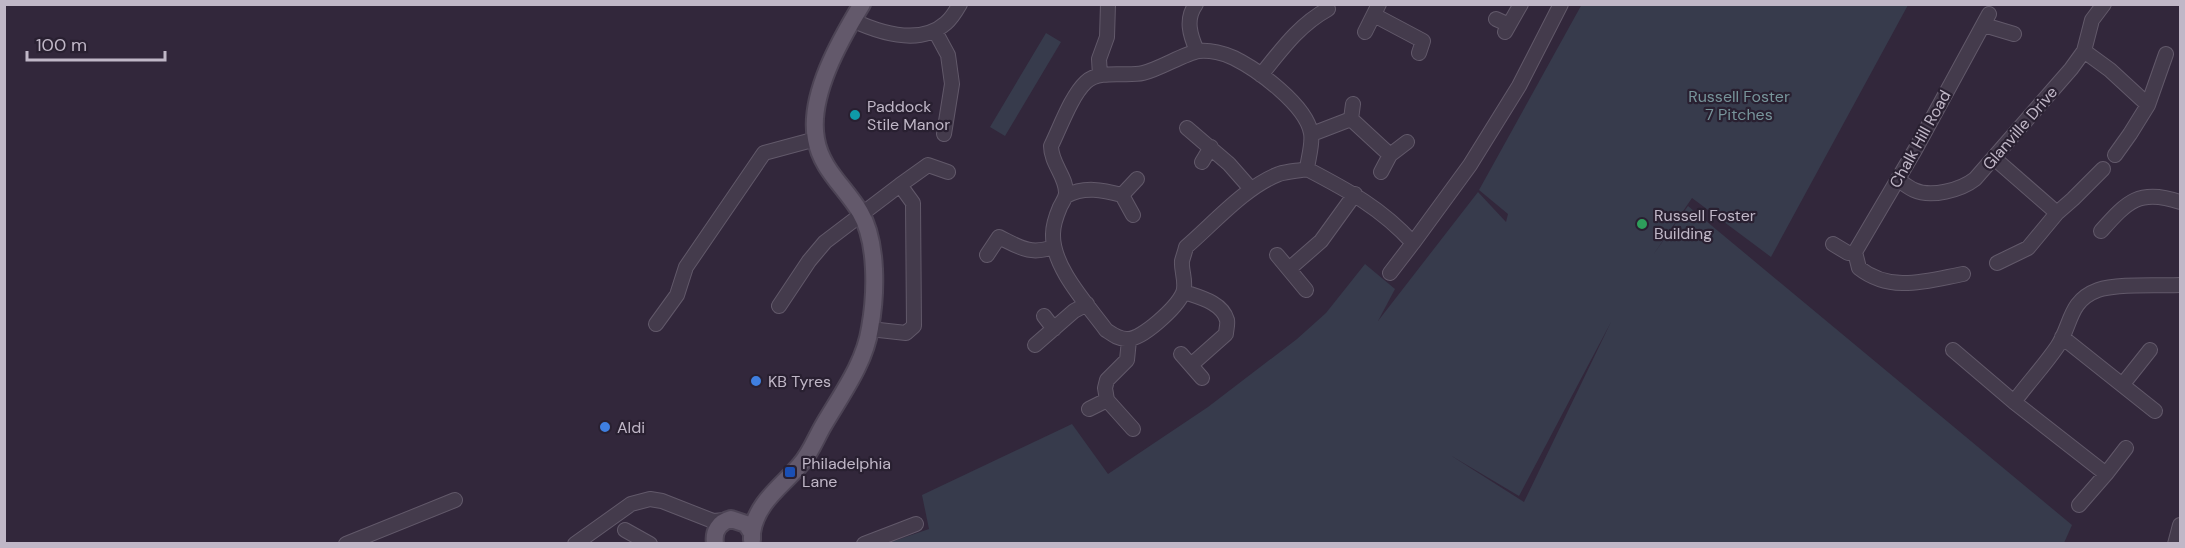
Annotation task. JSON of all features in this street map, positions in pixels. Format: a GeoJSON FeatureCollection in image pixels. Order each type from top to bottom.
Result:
{"type":"FeatureCollection","features":[{"type":"Feature","properties":{"kind":"main road"},"geometry":{"type":"LineString","coordinates":[[754,540],[758,512],[773,492],[802,463],[861,358],[870,329],[874,284],[871,244],[861,213],[824,164],[816,139],[819,90],[862,4]]}},
{"type":"Feature","properties":{"kind":"main road"},"geometry":{"type":"LineString","coordinates":[[715,542],[716,530],[773,492]]}},
{"type":"Feature","properties":{"kind":"main road"},"geometry":{"type":"LineString","coordinates":[[729,520],[747,524],[754,540]]}},
{"type":"Feature","properties":{"kind":"street"},"geometry":{"type":"LineString","coordinates":[[852,20],[871,28],[913,37],[935,31],[948,22],[960,4]]}},
{"type":"Feature","properties":{"kind":"street"},"geometry":{"type":"LineString","coordinates":[[1100,75],[1099,59],[1107,37],[1108,4]]}},
{"type":"Feature","properties":{"kind":"street"},"geometry":{"type":"LineString","coordinates":[[1196,4],[1191,12],[1190,33],[1197,51]]}},
{"type":"Feature","properties":{"kind":"street"},"geometry":{"type":"LineString","coordinates":[[1306,4],[1314,17]]}},
{"type":"Feature","properties":{"kind":"street"},"geometry":{"type":"LineString","coordinates":[[1496,19],[1507,29],[1521,4]]}},
{"type":"Feature","properties":{"kind":"street"},"geometry":{"type":"LineString","coordinates":[[1390,273],[1470,165],[1519,86],[1560,4]]}},
{"type":"Feature","properties":{"kind":"street","name":"Glanville Drive"},"geometry":{"type":"LineString","coordinates":[[1898,180],[1916,191],[1930,194],[1966,186],[1975,179],[2084,51],[2092,20],[2104,4]]}},
{"type":"Feature","properties":{"kind":"street"},"geometry":{"type":"LineString","coordinates":[[1261,75],[1289,39],[1314,17],[1329,9]]}},
{"type":"Feature","properties":{"kind":"street"},"geometry":{"type":"LineString","coordinates":[[1365,32],[1377,10],[1424,42]]}},
{"type":"Feature","properties":{"kind":"street","name":"Chalk Hill Road"},"geometry":{"type":"LineString","coordinates":[[1855,252],[1987,20],[2014,34]]}},
{"type":"Feature","properties":{"kind":"street"},"geometry":{"type":"LineString","coordinates":[[935,31],[948,55],[952,84],[945,134]]}},
{"type":"Feature","properties":{"kind":"street"},"geometry":{"type":"LineString","coordinates":[[1066,196],[1064,181],[1051,156],[1051,146],[1077,94],[1087,81],[1100,75],[1141,74],[1197,51],[1216,51],[1234,58],[1261,75],[1293,102],[1305,116],[1312,134],[1307,169]]}},
{"type":"Feature","properties":{"kind":"street"},"geometry":{"type":"LineString","coordinates":[[2084,51],[2110,70],[2148,105]]}},
{"type":"Feature","properties":{"kind":"street"},"geometry":{"type":"LineString","coordinates":[[2115,155],[2148,105],[2166,54]]}},
{"type":"Feature","properties":{"kind":"street"},"geometry":{"type":"LineString","coordinates":[[1351,119],[1353,104]]}},
{"type":"Feature","properties":{"kind":"street"},"geometry":{"type":"LineString","coordinates":[[1312,134],[1351,119]]}},
{"type":"Feature","properties":{"kind":"street"},"geometry":{"type":"LineString","coordinates":[[1351,119],[1390,155]]}},
{"type":"Feature","properties":{"kind":"street"},"geometry":{"type":"LineString","coordinates":[[1187,128],[1229,164],[1251,189]]}},
{"type":"Feature","properties":{"kind":"street"},"geometry":{"type":"LineString","coordinates":[[656,324],[677,295],[686,267],[764,153],[816,139]]}},
{"type":"Feature","properties":{"kind":"street"},"geometry":{"type":"LineString","coordinates":[[1381,172],[1390,155],[1407,142]]}},
{"type":"Feature","properties":{"kind":"street"},"geometry":{"type":"LineString","coordinates":[[1202,162],[1211,147]]}},
{"type":"Feature","properties":{"kind":"street"},"geometry":{"type":"LineString","coordinates":[[1994,158],[2057,213]]}},
{"type":"Feature","properties":{"kind":"street"},"geometry":{"type":"LineString","coordinates":[[779,306],[809,261],[825,242],[861,213],[928,165],[948,172]]}},
{"type":"Feature","properties":{"kind":"street"},"geometry":{"type":"LineString","coordinates":[[1133,215],[1122,195],[1102,189],[1075,191],[1066,196],[1059,208],[1053,231],[1054,247],[1059,264],[1106,330],[1116,337],[1129,340],[1141,335],[1156,322],[1172,308],[1184,292],[1182,260],[1186,247],[1251,189],[1281,173],[1307,169],[1355,194],[1395,223],[1413,243]]}},
{"type":"Feature","properties":{"kind":"street"},"geometry":{"type":"LineString","coordinates":[[1997,263],[2028,248],[2057,213],[2103,169]]}},
{"type":"Feature","properties":{"kind":"street"},"geometry":{"type":"LineString","coordinates":[[1122,195],[1137,179]]}},
{"type":"Feature","properties":{"kind":"street"},"geometry":{"type":"LineString","coordinates":[[870,329],[906,333],[914,326],[913,203],[900,185]]}},
{"type":"Feature","properties":{"kind":"street"},"geometry":{"type":"LineString","coordinates":[[1289,269],[1321,241],[1355,194]]}},
{"type":"Feature","properties":{"kind":"street"},"geometry":{"type":"LineString","coordinates":[[2101,231],[2122,208],[2136,198],[2153,197],[2180,202]]}},
{"type":"Feature","properties":{"kind":"street"},"geometry":{"type":"LineString","coordinates":[[987,255],[996,232],[1020,247],[1040,252],[1054,247]]}},
{"type":"Feature","properties":{"kind":"street"},"geometry":{"type":"LineString","coordinates":[[1833,244],[1848,253],[1855,252],[1859,268],[1875,284],[1900,284],[1963,274]]}},
{"type":"Feature","properties":{"kind":"street"},"geometry":{"type":"LineString","coordinates":[[1277,255],[1306,290]]}},
{"type":"Feature","properties":{"kind":"street"},"geometry":{"type":"LineString","coordinates":[[2014,402],[2058,346],[2072,312],[2087,295],[2100,289],[2181,285]]}},
{"type":"Feature","properties":{"kind":"street"},"geometry":{"type":"LineString","coordinates":[[1184,292],[1203,298],[1219,307],[1227,320],[1226,334],[1191,366]]}},
{"type":"Feature","properties":{"kind":"street"},"geometry":{"type":"LineString","coordinates":[[654,302],[666,310]]}},
{"type":"Feature","properties":{"kind":"street"},"geometry":{"type":"LineString","coordinates":[[1035,345],[1074,311],[1087,304]]}},
{"type":"Feature","properties":{"kind":"street"},"geometry":{"type":"LineString","coordinates":[[1044,316],[1054,328]]}},
{"type":"Feature","properties":{"kind":"street"},"geometry":{"type":"LineString","coordinates":[[2062,337],[2156,411]]}},
{"type":"Feature","properties":{"kind":"street"},"geometry":{"type":"LineString","coordinates":[[1129,340],[1126,360],[1107,380],[1105,388],[1107,400],[1133,429]]}},
{"type":"Feature","properties":{"kind":"street"},"geometry":{"type":"LineString","coordinates":[[1953,350],[1988,370],[2014,402],[2106,474]]}},
{"type":"Feature","properties":{"kind":"street"},"geometry":{"type":"LineString","coordinates":[[2122,384],[2150,350]]}},
{"type":"Feature","properties":{"kind":"street"},"geometry":{"type":"LineString","coordinates":[[1181,354],[1202,378]]}},
{"type":"Feature","properties":{"kind":"street"},"geometry":{"type":"LineString","coordinates":[[1089,409],[1107,400]]}},
{"type":"Feature","properties":{"kind":"street"},"geometry":{"type":"LineString","coordinates":[[2079,505],[2126,448]]}},
{"type":"Feature","properties":{"kind":"street"},"geometry":{"type":"LineString","coordinates":[[575,543],[631,504],[650,499],[662,501],[713,521],[729,520]]}},
{"type":"Feature","properties":{"kind":"street"},"geometry":{"type":"LineString","coordinates":[[346,543],[455,500]]}},
{"type":"Feature","properties":{"kind":"street"},"geometry":{"type":"LineString","coordinates":[[691,513],[707,529],[715,542]]}},
{"type":"Feature","properties":{"kind":"street"},"geometry":{"type":"LineString","coordinates":[[864,543],[916,524]]}},
{"type":"Feature","properties":{"kind":"street"},"geometry":{"type":"LineString","coordinates":[[2175,543],[2181,525]]}},
{"type":"Feature","properties":{"kind":"street"},"geometry":{"type":"LineString","coordinates":[[625,530],[650,543]]}},
{"type":"Feature","properties":{"kind":"green space","name":"Russell Foster 7 Pitches"},"geometry":{"type":"Polygon","coordinates":[[[1582,4],[1908,5],[1771,257],[1692,198],[1653,255],[1688,206],[2072,525],[2064,543],[888,543],[929,529],[922,495],[1072,424],[1108,474],[1208,407],[1297,339],[1326,313],[1365,264],[1395,289],[1378,321],[1478,192],[1506,222],[1508,214],[1479,190],[1582,4]],[[1611,322],[1519,496],[1450,455],[1524,502],[1611,322]]]}},
{"type":"Feature","properties":{"kind":"green space"},"geometry":{"type":"Polygon","coordinates":[[[1046,33],[1061,42],[1005,136],[990,127],[1046,33]]]}},
{"type":"Feature","properties":{"kind":"place","name":"Paddock Stile Manor"},"geometry":{"type":"Point","coordinates":[855,115]}},
{"type":"Feature","properties":{"kind":"place","name":"Russell Foster Building"},"geometry":{"type":"Point","coordinates":[1642,224]}},
{"type":"Feature","properties":{"kind":"place","name":"KB Tyres"},"geometry":{"type":"Point","coordinates":[756,381]}},
{"type":"Feature","properties":{"kind":"place","name":"Aldi"},"geometry":{"type":"Point","coordinates":[605,427]}},
{"type":"Feature","properties":{"kind":"place","name":"Philadelphia Lane"},"geometry":{"type":"Point","coordinates":[790,472]}}]}
